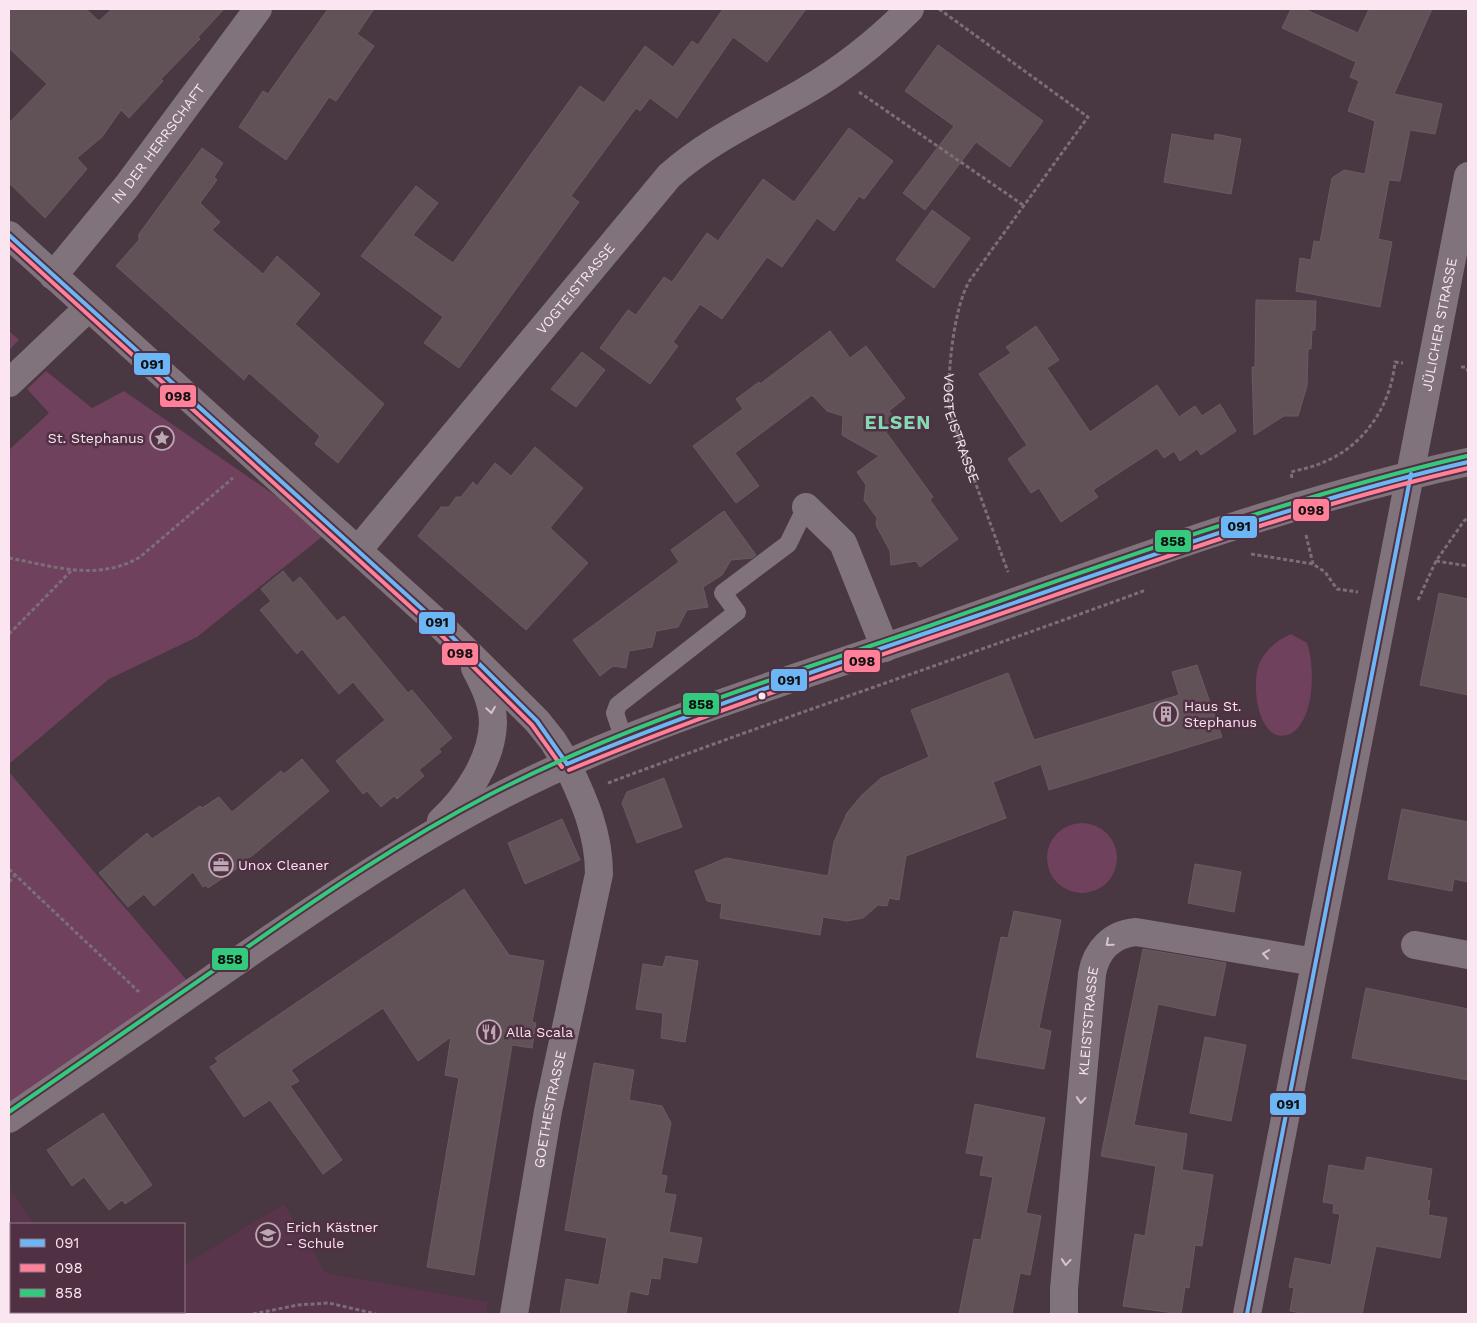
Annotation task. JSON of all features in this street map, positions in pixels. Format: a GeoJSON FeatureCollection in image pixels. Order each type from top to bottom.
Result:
{"type":"FeatureCollection","features":[{"type":"Feature","properties":{"kind":"street","name":"IN DER HERRSCHAFT"},"geometry":{"type":"LineString","coordinates":[[53,276],[127,186],[258,9]]}},
{"type":"Feature","properties":{"kind":"street","name":"VOGTEISTRASSE"},"geometry":{"type":"LineString","coordinates":[[358,550],[661,184],[697,153],[831,74],[886,31],[910,9]]}},
{"type":"Feature","properties":{"kind":"street","name":"JÜLICHER STRASSE"},"geometry":{"type":"LineString","coordinates":[[1247,1314],[1468,176]]}},
{"type":"Feature","properties":{"kind":"street","name":"GOETHESTRASSE"},"geometry":{"type":"LineString","coordinates":[[9,235],[257,458],[465,649],[549,734],[567,764],[581,793],[597,841],[599,861],[598,886],[548,1111],[514,1314]]}},
{"type":"Feature","properties":{"kind":"street"},"geometry":{"type":"LineString","coordinates":[[9,383],[88,308]]}},
{"type":"Feature","properties":{"kind":"street"},"geometry":{"type":"LineString","coordinates":[[9,1119],[292,924],[417,843],[492,800],[567,764],[624,740],[1229,526],[1411,474],[1468,462]]}},
{"type":"Feature","properties":{"kind":"street"},"geometry":{"type":"LineString","coordinates":[[806,507],[843,542],[885,648]]}},
{"type":"Feature","properties":{"kind":"street"},"geometry":{"type":"LineString","coordinates":[[417,843],[445,818],[467,792],[481,767],[490,741],[493,723],[490,702],[465,649]]}},
{"type":"Feature","properties":{"kind":"street","name":"KLEISTSTRASSE"},"geometry":{"type":"LineString","coordinates":[[1064,1314],[1064,1289],[1092,974],[1101,950],[1113,938],[1136,932],[1315,962]]}},
{"type":"Feature","properties":{"kind":"street"},"geometry":{"type":"LineString","coordinates":[[1415,945],[1468,955]]}},
{"type":"Feature","properties":{"kind":"lane"},"geometry":{"type":"LineString","coordinates":[[624,740],[615,714],[618,705],[737,612],[723,593],[788,544],[806,507]]}},
{"type":"Feature","properties":{"kind":"path","name":"VOGTEISTRASSE"},"geometry":{"type":"LineString","coordinates":[[939,9],[1088,117],[970,280],[962,295],[957,311],[948,398],[953,422],[1019,601]]}},
{"type":"Feature","properties":{"kind":"path"},"geometry":{"type":"LineString","coordinates":[[831,74],[1023,206]]}},
{"type":"Feature","properties":{"kind":"path"},"geometry":{"type":"LineString","coordinates":[[1313,564],[1290,472],[1324,463],[1352,447],[1370,426],[1384,403],[1393,381],[1395,362],[1466,367],[1468,371]]}},
{"type":"Feature","properties":{"kind":"path"},"geometry":{"type":"LineString","coordinates":[[9,558],[87,572],[112,569],[140,558],[257,458]]}},
{"type":"Feature","properties":{"kind":"path"},"geometry":{"type":"LineString","coordinates":[[1250,554],[1313,564],[1325,572],[1338,589],[1418,600],[1436,561],[1468,518]]}},
{"type":"Feature","properties":{"kind":"path"},"geometry":{"type":"LineString","coordinates":[[1436,561],[1468,566]]}},
{"type":"Feature","properties":{"kind":"path"},"geometry":{"type":"LineString","coordinates":[[9,634],[72,570]]}},
{"type":"Feature","properties":{"kind":"path"},"geometry":{"type":"LineString","coordinates":[[581,793],[756,728],[957,660],[1147,590]]}},
{"type":"Feature","properties":{"kind":"path"},"geometry":{"type":"LineString","coordinates":[[9,869],[14,876],[87,942],[162,1014]]}},
{"type":"Feature","properties":{"kind":"path"},"geometry":{"type":"LineString","coordinates":[[9,882],[14,876]]}},
{"type":"Feature","properties":{"kind":"path"},"geometry":{"type":"LineString","coordinates":[[253,1314],[298,1305],[329,1303],[376,1314]]}},
{"type":"Feature","properties":{"kind":"shaded area"},"geometry":{"type":"Polygon","coordinates":[[[9,331],[19,340],[9,350],[9,331]]]}},
{"type":"Feature","properties":{"kind":"shaded area"},"geometry":{"type":"Polygon","coordinates":[[[46,371],[92,408],[124,391],[328,532],[197,637],[109,679],[9,764],[9,450],[49,413],[27,389],[46,371]]]}},
{"type":"Feature","properties":{"kind":"shaded area"},"geometry":{"type":"Polygon","coordinates":[[[1291,634],[1307,643],[1311,665],[1311,691],[1309,704],[1300,726],[1290,734],[1278,736],[1268,728],[1259,710],[1256,679],[1260,662],[1269,649],[1291,634]]]}},
{"type":"Feature","properties":{"kind":"shaded area"},"geometry":{"type":"Polygon","coordinates":[[[9,772],[190,984],[9,1109],[9,772]]]}},
{"type":"Feature","properties":{"kind":"shaded area"},"geometry":{"type":"Polygon","coordinates":[[[1082,823],[1095,826],[1107,833],[1114,845],[1117,858],[1114,871],[1107,883],[1095,890],[1082,893],[1069,890],[1057,883],[1050,871],[1047,858],[1050,845],[1057,833],[1069,826],[1082,823]]]}},
{"type":"Feature","properties":{"kind":"shaded area"},"geometry":{"type":"Polygon","coordinates":[[[9,1187],[33,1223],[10,1223],[10,1313],[95,1314],[9,1314],[9,1187]]]}},
{"type":"Feature","properties":{"kind":"shaded area","name":"Erich Kästner - Schule"},"geometry":{"type":"Polygon","coordinates":[[[284,1204],[326,1273],[488,1302],[486,1314],[104,1314],[185,1313],[185,1264],[284,1204]]]}},
{"type":"Feature","properties":{"kind":"building"},"geometry":{"type":"Polygon","coordinates":[[[9,9],[86,9],[99,21],[112,9],[224,9],[198,37],[200,39],[161,79],[163,81],[129,118],[121,110],[102,137],[77,158],[87,169],[45,218],[9,183],[9,123],[47,84],[9,48],[9,9]]]}},
{"type":"Feature","properties":{"kind":"building"},"geometry":{"type":"Polygon","coordinates":[[[328,9],[374,9],[357,34],[374,46],[336,101],[329,97],[286,160],[239,127],[263,91],[268,94],[328,9]]]}},
{"type":"Feature","properties":{"kind":"building"},"geometry":{"type":"Polygon","coordinates":[[[723,9],[806,9],[767,62],[733,37],[677,118],[650,98],[640,111],[636,108],[571,196],[579,202],[459,368],[424,343],[443,317],[361,256],[416,186],[438,203],[413,235],[453,263],[580,86],[604,103],[645,46],[673,67],[692,41],[698,45],[723,9]]]}},
{"type":"Feature","properties":{"kind":"building"},"geometry":{"type":"Polygon","coordinates":[[[1291,9],[1304,9],[1358,33],[1369,9],[1432,9],[1394,94],[1442,104],[1435,134],[1410,130],[1400,181],[1389,180],[1378,239],[1392,242],[1380,307],[1296,291],[1300,258],[1311,260],[1314,241],[1320,242],[1332,178],[1344,170],[1365,174],[1375,121],[1348,111],[1359,81],[1350,77],[1356,62],[1282,28],[1291,9]]]}},
{"type":"Feature","properties":{"kind":"building"},"geometry":{"type":"Polygon","coordinates":[[[938,45],[1043,121],[1010,167],[976,142],[925,210],[903,193],[954,126],[905,91],[938,45]]]}},
{"type":"Feature","properties":{"kind":"building"},"geometry":{"type":"Polygon","coordinates":[[[849,128],[893,161],[864,199],[859,196],[834,231],[817,218],[782,267],[767,257],[722,319],[700,304],[673,342],[678,346],[650,384],[600,348],[628,310],[636,315],[664,277],[672,282],[707,233],[718,241],[763,179],[794,202],[849,128]]]}},
{"type":"Feature","properties":{"kind":"building"},"geometry":{"type":"Polygon","coordinates":[[[1172,134],[1214,141],[1215,134],[1241,139],[1231,194],[1164,182],[1172,134]]]}},
{"type":"Feature","properties":{"kind":"building"},"geometry":{"type":"Polygon","coordinates":[[[202,148],[223,163],[214,177],[217,180],[200,203],[220,222],[212,230],[263,274],[277,256],[320,294],[295,324],[384,404],[338,463],[315,444],[320,436],[249,373],[244,380],[116,266],[139,240],[139,234],[202,148]]]}},
{"type":"Feature","properties":{"kind":"building"},"geometry":{"type":"Polygon","coordinates":[[[932,210],[970,238],[934,288],[896,260],[932,210]]]}},
{"type":"Feature","properties":{"kind":"building"},"geometry":{"type":"Polygon","coordinates":[[[1256,300],[1316,301],[1315,330],[1312,330],[1311,349],[1308,349],[1307,386],[1298,416],[1284,416],[1254,435],[1252,367],[1255,367],[1256,300]]]}},
{"type":"Feature","properties":{"kind":"building"},"geometry":{"type":"Polygon","coordinates":[[[1036,326],[1059,360],[1047,368],[1090,432],[1157,385],[1179,417],[1195,406],[1202,416],[1220,404],[1236,431],[1201,455],[1197,449],[1180,461],[1174,451],[1164,458],[1157,448],[1093,490],[1098,497],[1061,522],[1039,488],[1031,493],[1008,459],[1027,445],[979,374],[1011,353],[1006,347],[1036,326]]]}},
{"type":"Feature","properties":{"kind":"building"},"geometry":{"type":"Polygon","coordinates":[[[830,331],[850,358],[866,346],[905,398],[889,411],[898,424],[886,432],[933,497],[930,500],[958,539],[920,567],[916,561],[891,565],[890,551],[876,525],[877,518],[864,500],[866,485],[857,472],[879,456],[842,435],[843,416],[827,411],[812,395],[735,453],[759,486],[736,503],[693,446],[743,409],[736,399],[759,382],[760,384],[830,331]]]}},
{"type":"Feature","properties":{"kind":"building"},"geometry":{"type":"Polygon","coordinates":[[[582,352],[605,370],[576,407],[551,389],[582,352]]]}},
{"type":"Feature","properties":{"kind":"building"},"geometry":{"type":"Polygon","coordinates":[[[535,447],[583,488],[550,528],[588,563],[526,630],[418,536],[441,507],[449,507],[456,497],[461,497],[473,482],[477,486],[495,463],[511,476],[535,447]]]}},
{"type":"Feature","properties":{"kind":"building"},"geometry":{"type":"Polygon","coordinates":[[[724,511],[756,555],[752,558],[731,560],[722,575],[703,587],[708,607],[687,610],[678,627],[656,631],[652,647],[629,651],[626,668],[613,666],[600,676],[573,640],[679,562],[671,550],[724,511]]]}},
{"type":"Feature","properties":{"kind":"building"},"geometry":{"type":"Polygon","coordinates":[[[283,571],[293,583],[300,577],[337,621],[344,616],[408,693],[412,690],[452,738],[439,749],[441,752],[419,770],[424,776],[397,799],[394,796],[381,807],[367,791],[363,794],[336,761],[385,720],[353,682],[339,694],[302,649],[297,654],[260,610],[271,601],[261,589],[283,571]]]}},
{"type":"Feature","properties":{"kind":"building"},"geometry":{"type":"Polygon","coordinates":[[[1439,593],[1468,599],[1468,695],[1420,685],[1439,593]]]}},
{"type":"Feature","properties":{"kind":"building"},"geometry":{"type":"Polygon","coordinates":[[[1197,665],[1222,737],[1049,790],[1041,764],[993,782],[1006,818],[906,856],[899,900],[889,898],[887,906],[878,905],[863,918],[847,921],[823,917],[820,935],[720,918],[722,904],[707,901],[695,871],[726,858],[828,876],[834,842],[847,813],[862,795],[881,778],[929,757],[911,710],[1008,673],[1034,740],[1179,695],[1172,672],[1197,665]]]}},
{"type":"Feature","properties":{"kind":"building"},"geometry":{"type":"Polygon","coordinates":[[[302,759],[329,791],[252,856],[243,860],[245,863],[208,888],[206,885],[203,887],[193,872],[154,906],[144,894],[128,907],[99,873],[147,833],[152,839],[200,806],[202,808],[219,797],[232,812],[281,771],[284,774],[302,759]]]}},
{"type":"Feature","properties":{"kind":"building"},"geometry":{"type":"Polygon","coordinates":[[[664,778],[682,827],[637,843],[622,803],[627,792],[664,778]]]}},
{"type":"Feature","properties":{"kind":"building"},"geometry":{"type":"Polygon","coordinates":[[[1402,809],[1468,822],[1468,882],[1454,879],[1452,891],[1388,879],[1402,809]]]}},
{"type":"Feature","properties":{"kind":"building"},"geometry":{"type":"Polygon","coordinates":[[[562,819],[580,860],[525,884],[508,843],[562,819]]]}},
{"type":"Feature","properties":{"kind":"building"},"geometry":{"type":"Polygon","coordinates":[[[1195,864],[1241,872],[1234,912],[1188,903],[1195,864]]]}},
{"type":"Feature","properties":{"kind":"building"},"geometry":{"type":"Polygon","coordinates":[[[464,889],[509,955],[544,961],[532,1022],[536,1023],[532,1048],[512,1045],[474,1275],[427,1267],[459,1078],[445,1075],[451,1037],[418,1061],[383,1008],[291,1070],[299,1081],[290,1086],[342,1160],[323,1174],[270,1100],[244,1117],[210,1067],[218,1062],[215,1058],[464,889]]]}},
{"type":"Feature","properties":{"kind":"building"},"geometry":{"type":"Polygon","coordinates":[[[1014,911],[1061,920],[1039,1028],[1051,1031],[1044,1069],[976,1057],[1001,937],[1008,938],[1014,911]]]}},
{"type":"Feature","properties":{"kind":"building"},"geometry":{"type":"Polygon","coordinates":[[[1143,949],[1226,963],[1215,1016],[1158,1004],[1134,1125],[1187,1134],[1182,1170],[1213,1175],[1202,1246],[1195,1245],[1189,1288],[1185,1287],[1181,1314],[1123,1306],[1135,1234],[1145,1236],[1156,1166],[1101,1156],[1143,949]]]}},
{"type":"Feature","properties":{"kind":"building"},"geometry":{"type":"Polygon","coordinates":[[[666,956],[698,961],[685,1042],[661,1038],[663,1013],[636,1009],[643,964],[663,967],[666,956]]]}},
{"type":"Feature","properties":{"kind":"building"},"geometry":{"type":"Polygon","coordinates":[[[1366,988],[1468,1009],[1468,1080],[1352,1058],[1366,988]]]}},
{"type":"Feature","properties":{"kind":"building"},"geometry":{"type":"Polygon","coordinates":[[[1205,1037],[1246,1045],[1231,1121],[1190,1113],[1205,1037]]]}},
{"type":"Feature","properties":{"kind":"building"},"geometry":{"type":"Polygon","coordinates":[[[594,1063],[634,1070],[629,1100],[662,1106],[671,1123],[661,1175],[667,1176],[664,1193],[676,1195],[669,1232],[702,1238],[697,1263],[663,1257],[660,1279],[651,1278],[648,1295],[630,1291],[626,1314],[560,1314],[566,1279],[599,1285],[607,1238],[565,1230],[594,1063]]]}},
{"type":"Feature","properties":{"kind":"building"},"geometry":{"type":"Polygon","coordinates":[[[975,1104],[1045,1118],[1026,1213],[1041,1216],[1030,1275],[1020,1273],[1012,1314],[959,1314],[974,1239],[981,1240],[993,1177],[980,1175],[984,1156],[966,1153],[975,1104]]]}},
{"type":"Feature","properties":{"kind":"building"},"geometry":{"type":"Polygon","coordinates":[[[103,1113],[152,1185],[125,1204],[122,1200],[109,1210],[84,1177],[72,1186],[47,1150],[103,1113]]]}},
{"type":"Feature","properties":{"kind":"building"},"geometry":{"type":"Polygon","coordinates":[[[1367,1157],[1432,1169],[1427,1200],[1430,1201],[1428,1215],[1447,1218],[1440,1258],[1376,1246],[1362,1314],[1307,1314],[1290,1311],[1294,1288],[1289,1287],[1295,1258],[1331,1265],[1340,1214],[1333,1213],[1334,1204],[1323,1202],[1329,1165],[1364,1171],[1367,1157]]]}},
{"type":"Feature","properties":{"kind":"transit line","name":"091"},"geometry":{"type":"LineString","coordinates":[[9,235],[441,626],[537,721],[567,764]]}},
{"type":"Feature","properties":{"kind":"transit line","name":"098"},"geometry":{"type":"LineString","coordinates":[[9,243],[437,631],[532,725],[562,767]]}},
{"type":"Feature","properties":{"kind":"transit line","name":"858"},"geometry":{"type":"LineString","coordinates":[[9,1112],[366,867],[458,812],[542,769],[704,703],[1194,534],[1330,492],[1467,456]]}},
{"type":"Feature","properties":{"kind":"transit line","name":"091"},"geometry":{"type":"LineString","coordinates":[[567,764],[617,743],[770,687],[1159,553],[1281,513],[1468,462]]}},
{"type":"Feature","properties":{"kind":"transit line","name":"098"},"geometry":{"type":"LineString","coordinates":[[569,770],[619,749],[772,693],[1160,559],[1282,519],[1468,468]]}},
{"type":"Feature","properties":{"kind":"transit line","name":"091"},"geometry":{"type":"LineString","coordinates":[[1247,1314],[1411,474]]}},
{"type":"Feature","properties":{"kind":"place","name":"St. Stephanus"},"geometry":{"type":"Point","coordinates":[162,438]}},
{"type":"Feature","properties":{"kind":"place","name":"Haus St. Stephanus"},"geometry":{"type":"Point","coordinates":[1166,714]}},
{"type":"Feature","properties":{"kind":"place","name":"Unox Cleaner"},"geometry":{"type":"Point","coordinates":[221,865]}},
{"type":"Feature","properties":{"kind":"place","name":"Alla Scala"},"geometry":{"type":"Point","coordinates":[489,1032]}},
{"type":"Feature","properties":{"kind":"place","name":"Erich Kästner - Schule"},"geometry":{"type":"Point","coordinates":[268,1235]}},
{"type":"Feature","properties":{"kind":"district","name":"ELSEN"},"geometry":{"type":"Point","coordinates":[898,422]}}]}
